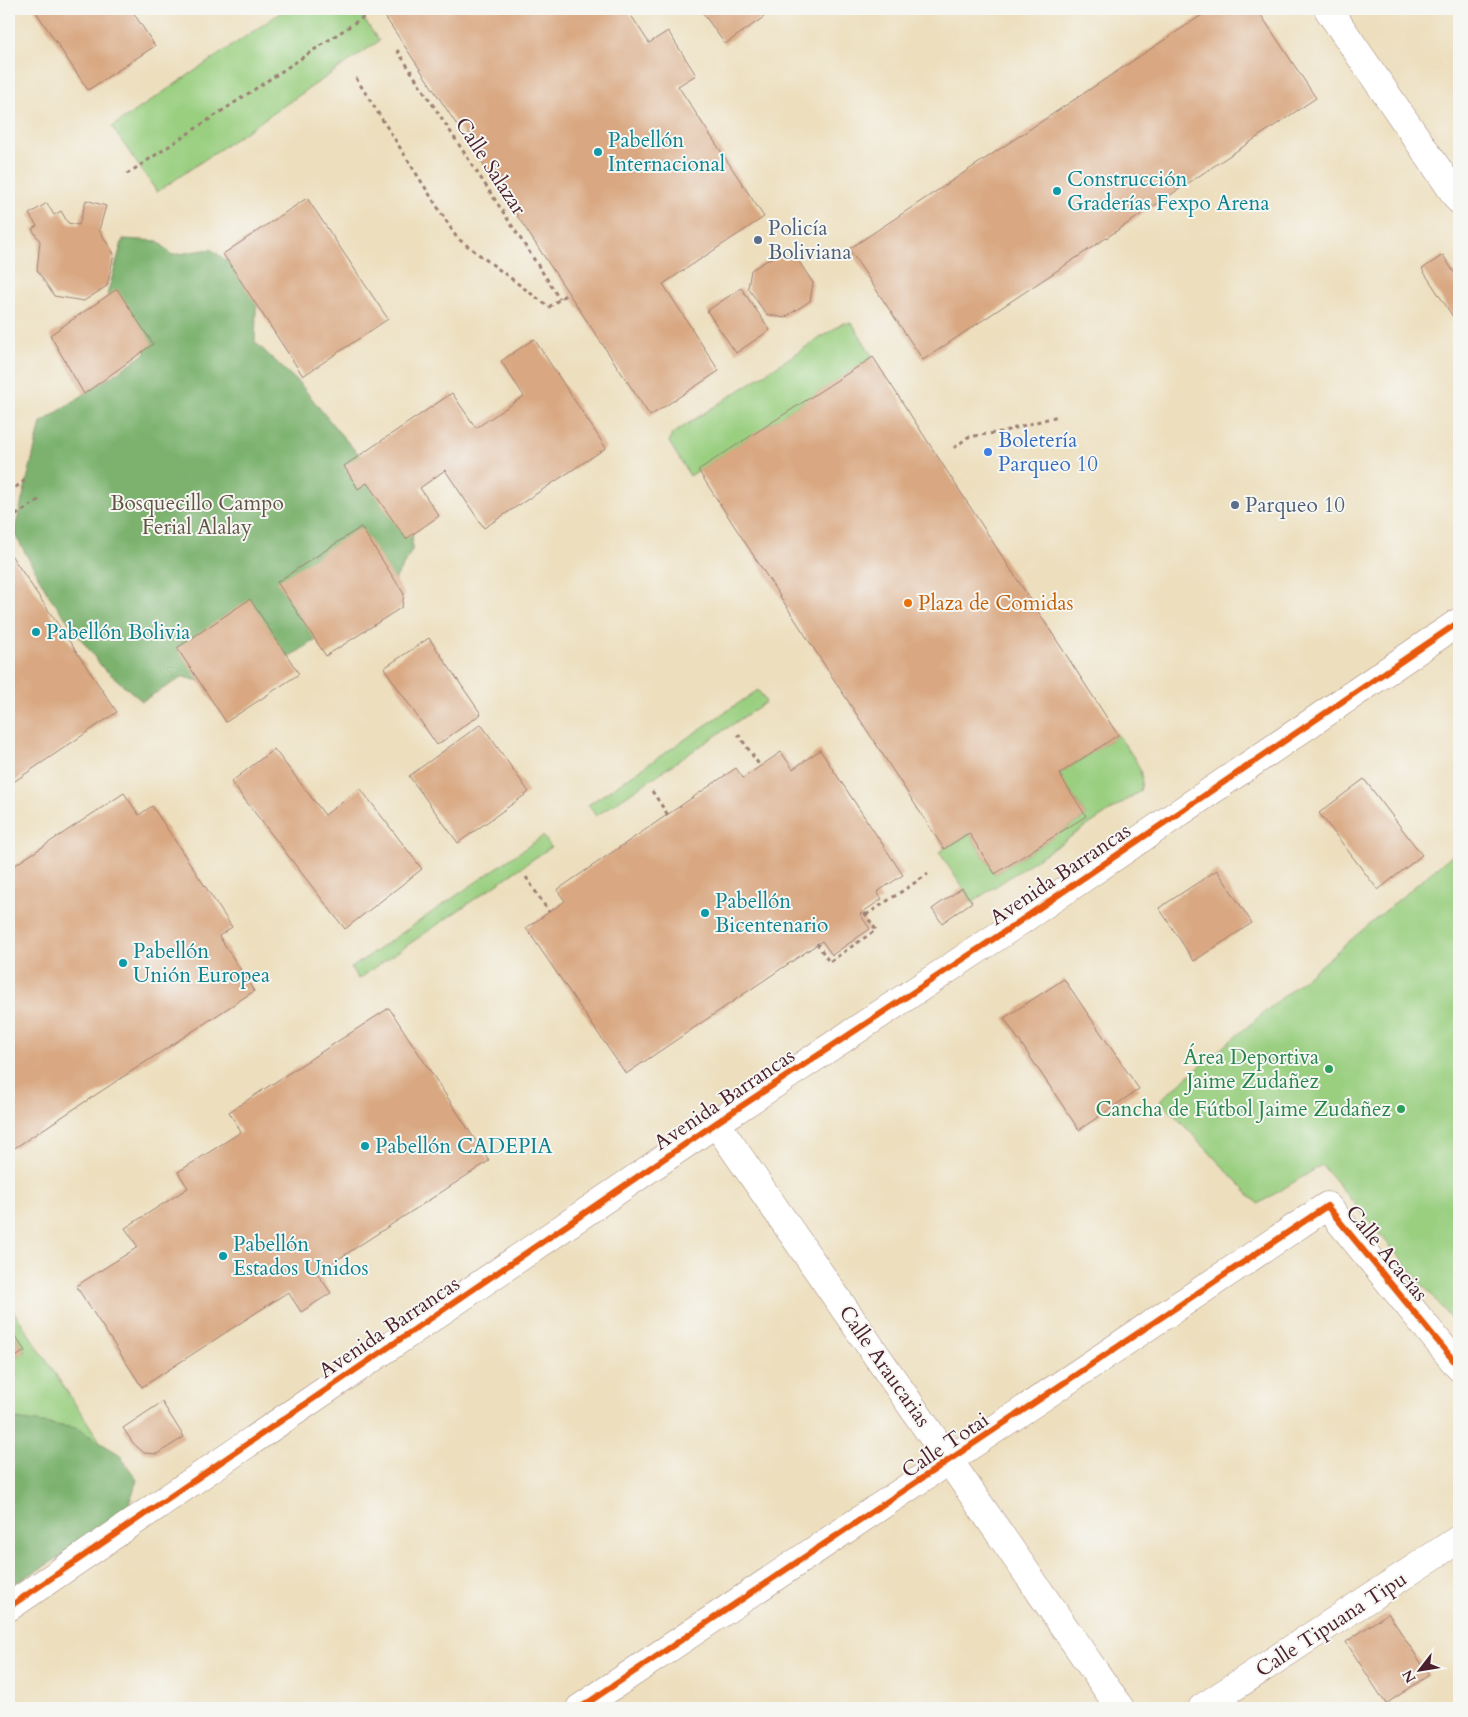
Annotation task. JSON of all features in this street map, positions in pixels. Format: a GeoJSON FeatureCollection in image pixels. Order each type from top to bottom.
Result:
{"type":"FeatureCollection","features":[{"type":"Feature","properties":{"kind":"street"},"geometry":{"type":"LineString","coordinates":[[1328,9],[1459,200]]}},
{"type":"Feature","properties":{"kind":"street","name":"Avenida Barrancas"},"geometry":{"type":"LineString","coordinates":[[9,1607],[716,1123],[1015,924],[1459,622]]}},
{"type":"Feature","properties":{"kind":"street","name":"Calle Araucarias"},"geometry":{"type":"LineString","coordinates":[[716,1123],[1120,1708]]}},
{"type":"Feature","properties":{"kind":"street","name":"Calle Totai"},"geometry":{"type":"LineString","coordinates":[[580,1708],[951,1461],[1327,1206]]}},
{"type":"Feature","properties":{"kind":"street","name":"Calle Acacias"},"geometry":{"type":"LineString","coordinates":[[1327,1206],[1459,1367]]}},
{"type":"Feature","properties":{"kind":"street","name":"Calle Tipuana Tipu"},"geometry":{"type":"LineString","coordinates":[[1202,1708],[1459,1539]]}},
{"type":"Feature","properties":{"kind":"path"},"geometry":{"type":"LineString","coordinates":[[127,174],[371,12]]}},
{"type":"Feature","properties":{"kind":"path"},"geometry":{"type":"LineString","coordinates":[[356,78],[457,238],[549,307],[568,293]]}},
{"type":"Feature","properties":{"kind":"path"},"geometry":{"type":"LineString","coordinates":[[954,448],[968,437],[1001,432],[1058,416]]}},
{"type":"Feature","properties":{"kind":"path"},"geometry":{"type":"LineString","coordinates":[[9,492],[27,479]]}},
{"type":"Feature","properties":{"kind":"path"},"geometry":{"type":"LineString","coordinates":[[9,520],[40,499]]}},
{"type":"Feature","properties":{"kind":"path"},"geometry":{"type":"LineString","coordinates":[[738,734],[760,766]]}},
{"type":"Feature","properties":{"kind":"path"},"geometry":{"type":"LineString","coordinates":[[652,791],[668,815]]}},
{"type":"Feature","properties":{"kind":"path"},"geometry":{"type":"LineString","coordinates":[[817,943],[829,962],[876,930],[865,913],[928,874]]}},
{"type":"Feature","properties":{"kind":"path"},"geometry":{"type":"LineString","coordinates":[[526,877],[549,912]]}},
{"type":"Feature","properties":{"kind":"green space"},"geometry":{"type":"Polygon","coordinates":[[[286,9],[357,9],[379,41],[157,192],[112,127],[286,9]]]}},
{"type":"Feature","properties":{"kind":"green space","name":"Bosquecillo Campo Ferial Alalay"},"geometry":{"type":"Polygon","coordinates":[[[123,239],[158,241],[172,255],[211,249],[257,284],[255,342],[301,385],[337,430],[413,515],[412,550],[385,597],[236,690],[183,677],[142,701],[102,667],[50,597],[14,533],[41,423],[146,353],[107,295],[123,239]]]}},
{"type":"Feature","properties":{"kind":"green space"},"geometry":{"type":"Polygon","coordinates":[[[843,323],[852,323],[873,357],[690,476],[669,442],[672,434],[843,323]]]}},
{"type":"Feature","properties":{"kind":"green space"},"geometry":{"type":"Polygon","coordinates":[[[758,690],[766,702],[596,816],[588,805],[758,690]]]}},
{"type":"Feature","properties":{"kind":"green space"},"geometry":{"type":"Polygon","coordinates":[[[1118,735],[1139,768],[1142,783],[1140,791],[972,902],[939,852],[969,833],[995,874],[1086,816],[1059,774],[1118,735]]]}},
{"type":"Feature","properties":{"kind":"green space"},"geometry":{"type":"Polygon","coordinates":[[[543,836],[551,847],[358,979],[351,968],[543,836]]]}},
{"type":"Feature","properties":{"kind":"green space","name":"Área Deportiva Jaime Zudañez"},"geometry":{"type":"Polygon","coordinates":[[[1459,849],[1459,1328],[1322,1165],[1258,1204],[1160,1100],[1459,849]]]}},
{"type":"Feature","properties":{"kind":"green space"},"geometry":{"type":"Polygon","coordinates":[[[9,1304],[115,1464],[9,1554],[9,1361],[25,1351],[9,1327],[9,1304]]]}},
{"type":"Feature","properties":{"kind":"green space"},"geometry":{"type":"Polygon","coordinates":[[[9,1418],[76,1428],[119,1454],[137,1480],[124,1519],[9,1587],[9,1418]]]}},
{"type":"Feature","properties":{"kind":"building"},"geometry":{"type":"Polygon","coordinates":[[[34,9],[131,9],[155,46],[88,90],[34,9]]]}},
{"type":"Feature","properties":{"kind":"building","name":"Pabellón Internacional"},"geometry":{"type":"Polygon","coordinates":[[[380,9],[627,9],[649,43],[668,31],[696,75],[678,86],[764,217],[663,284],[719,371],[650,416],[380,9]]]}},
{"type":"Feature","properties":{"kind":"building"},"geometry":{"type":"Polygon","coordinates":[[[700,9],[759,9],[764,17],[725,44],[700,9]]]}},
{"type":"Feature","properties":{"kind":"building","name":"Construcción Graderías Fexpo Arena"},"geometry":{"type":"Polygon","coordinates":[[[1211,9],[1257,9],[1316,98],[923,360],[849,249],[1211,9]]]}},
{"type":"Feature","properties":{"kind":"building"},"geometry":{"type":"Polygon","coordinates":[[[307,198],[388,319],[303,376],[223,254],[307,198]]]}},
{"type":"Feature","properties":{"kind":"building"},"geometry":{"type":"Polygon","coordinates":[[[86,200],[106,206],[99,230],[114,254],[107,286],[84,301],[54,296],[37,270],[40,241],[32,229],[37,226],[29,214],[47,203],[54,215],[61,211],[68,223],[79,225],[86,200]]]}},
{"type":"Feature","properties":{"kind":"building"},"geometry":{"type":"Polygon","coordinates":[[[778,254],[796,257],[813,283],[810,301],[784,318],[766,314],[748,288],[751,270],[778,254]]]}},
{"type":"Feature","properties":{"kind":"building"},"geometry":{"type":"Polygon","coordinates":[[[1443,255],[1459,280],[1459,326],[1422,269],[1443,255]]]}},
{"type":"Feature","properties":{"kind":"building"},"geometry":{"type":"Polygon","coordinates":[[[741,288],[770,330],[736,353],[707,311],[741,288]]]}},
{"type":"Feature","properties":{"kind":"building"},"geometry":{"type":"Polygon","coordinates":[[[117,289],[153,344],[84,394],[50,335],[117,289]]]}},
{"type":"Feature","properties":{"kind":"building"},"geometry":{"type":"Polygon","coordinates":[[[534,339],[606,448],[484,528],[445,470],[420,488],[439,516],[406,539],[367,483],[358,489],[344,466],[452,393],[476,428],[524,396],[501,361],[534,339]]]}},
{"type":"Feature","properties":{"kind":"building","name":"Plaza de Comidas"},"geometry":{"type":"Polygon","coordinates":[[[873,357],[1118,735],[1059,774],[1086,816],[995,874],[969,833],[944,849],[698,470],[873,357]]]}},
{"type":"Feature","properties":{"kind":"building"},"geometry":{"type":"Polygon","coordinates":[[[361,527],[404,594],[402,607],[326,656],[277,582],[361,527]]]}},
{"type":"Feature","properties":{"kind":"building","name":"Pabellón Bolivia"},"geometry":{"type":"Polygon","coordinates":[[[9,552],[117,712],[9,785],[9,552]]]}},
{"type":"Feature","properties":{"kind":"building"},"geometry":{"type":"Polygon","coordinates":[[[250,599],[299,674],[226,722],[177,648],[250,599]]]}},
{"type":"Feature","properties":{"kind":"building"},"geometry":{"type":"Polygon","coordinates":[[[429,638],[481,714],[437,745],[384,668],[429,638]]]}},
{"type":"Feature","properties":{"kind":"building"},"geometry":{"type":"Polygon","coordinates":[[[481,724],[529,792],[458,843],[409,776],[481,724]]]}},
{"type":"Feature","properties":{"kind":"building"},"geometry":{"type":"Polygon","coordinates":[[[274,749],[325,815],[360,788],[422,869],[345,929],[231,782],[274,749]]]}},
{"type":"Feature","properties":{"kind":"building","name":"Pabellón Bicentenario"},"geometry":{"type":"Polygon","coordinates":[[[820,750],[903,875],[877,892],[882,899],[860,914],[870,929],[832,955],[822,941],[626,1074],[526,928],[565,901],[557,890],[736,768],[743,778],[781,752],[793,769],[820,750]]]}},
{"type":"Feature","properties":{"kind":"building"},"geometry":{"type":"Polygon","coordinates":[[[1364,779],[1422,855],[1378,890],[1319,813],[1364,779]]]}},
{"type":"Feature","properties":{"kind":"building","name":"Pabellón Unión Europea"},"geometry":{"type":"Polygon","coordinates":[[[124,793],[139,815],[152,806],[232,927],[219,936],[254,991],[13,1149],[9,1143],[9,869],[124,793]]]}},
{"type":"Feature","properties":{"kind":"building"},"geometry":{"type":"Polygon","coordinates":[[[1217,870],[1252,923],[1194,961],[1159,908],[1217,870]]]}},
{"type":"Feature","properties":{"kind":"building"},"geometry":{"type":"Polygon","coordinates":[[[962,888],[972,902],[942,923],[932,909],[962,888]]]}},
{"type":"Feature","properties":{"kind":"building"},"geometry":{"type":"Polygon","coordinates":[[[1064,979],[1139,1089],[1079,1130],[1004,1018],[1064,979]]]}},
{"type":"Feature","properties":{"kind":"building"},"geometry":{"type":"Polygon","coordinates":[[[389,1008],[489,1161],[317,1273],[331,1293],[301,1312],[288,1292],[142,1387],[76,1286],[138,1247],[125,1228],[188,1188],[178,1172],[241,1132],[229,1112],[389,1008]]]}},
{"type":"Feature","properties":{"kind":"building"},"geometry":{"type":"Polygon","coordinates":[[[9,1327],[25,1351],[9,1361],[9,1327]]]}},
{"type":"Feature","properties":{"kind":"building"},"geometry":{"type":"Polygon","coordinates":[[[162,1402],[184,1437],[157,1454],[144,1453],[133,1443],[123,1428],[162,1402]]]}},
{"type":"Feature","properties":{"kind":"building"},"geometry":{"type":"Polygon","coordinates":[[[1388,1613],[1429,1675],[1386,1704],[1346,1642],[1388,1613]]]}},
{"type":"Feature","properties":{"kind":"cycle path"},"geometry":{"type":"LineString","coordinates":[[9,1607],[716,1123],[1007,930],[1459,622]]}},
{"type":"Feature","properties":{"kind":"cycle path"},"geometry":{"type":"LineString","coordinates":[[580,1708],[1327,1206],[1459,1367]]}},
{"type":"Feature","properties":{"kind":"place","name":"Pabellón Internacional"},"geometry":{"type":"Point","coordinates":[598,152]}},
{"type":"Feature","properties":{"kind":"place","name":"Construcción Graderías Fexpo Arena"},"geometry":{"type":"Point","coordinates":[1057,191]}},
{"type":"Feature","properties":{"kind":"place","name":"Policía Boliviana"},"geometry":{"type":"Point","coordinates":[758,240]}},
{"type":"Feature","properties":{"kind":"place","name":"Boletería Parqueo 10"},"geometry":{"type":"Point","coordinates":[988,452]}},
{"type":"Feature","properties":{"kind":"place","name":"Parqueo 10"},"geometry":{"type":"Point","coordinates":[1235,505]}},
{"type":"Feature","properties":{"kind":"place","name":"Plaza de Comidas"},"geometry":{"type":"Point","coordinates":[908,603]}},
{"type":"Feature","properties":{"kind":"place","name":"Pabellón Bolivia"},"geometry":{"type":"Point","coordinates":[36,632]}},
{"type":"Feature","properties":{"kind":"place","name":"Pabellón Bicentenario"},"geometry":{"type":"Point","coordinates":[705,913]}},
{"type":"Feature","properties":{"kind":"place","name":"Pabellón Unión Europea"},"geometry":{"type":"Point","coordinates":[123,963]}},
{"type":"Feature","properties":{"kind":"place","name":"Área Deportiva Jaime Zudañez"},"geometry":{"type":"Point","coordinates":[1329,1069]}},
{"type":"Feature","properties":{"kind":"place","name":"Cancha de Fútbol Jaime Zudañez"},"geometry":{"type":"Point","coordinates":[1401,1109]}},
{"type":"Feature","properties":{"kind":"place","name":"Pabellón CADEPIA"},"geometry":{"type":"Point","coordinates":[365,1146]}},
{"type":"Feature","properties":{"kind":"place","name":"Pabellón Estados Unidos"},"geometry":{"type":"Point","coordinates":[223,1256]}}]}
